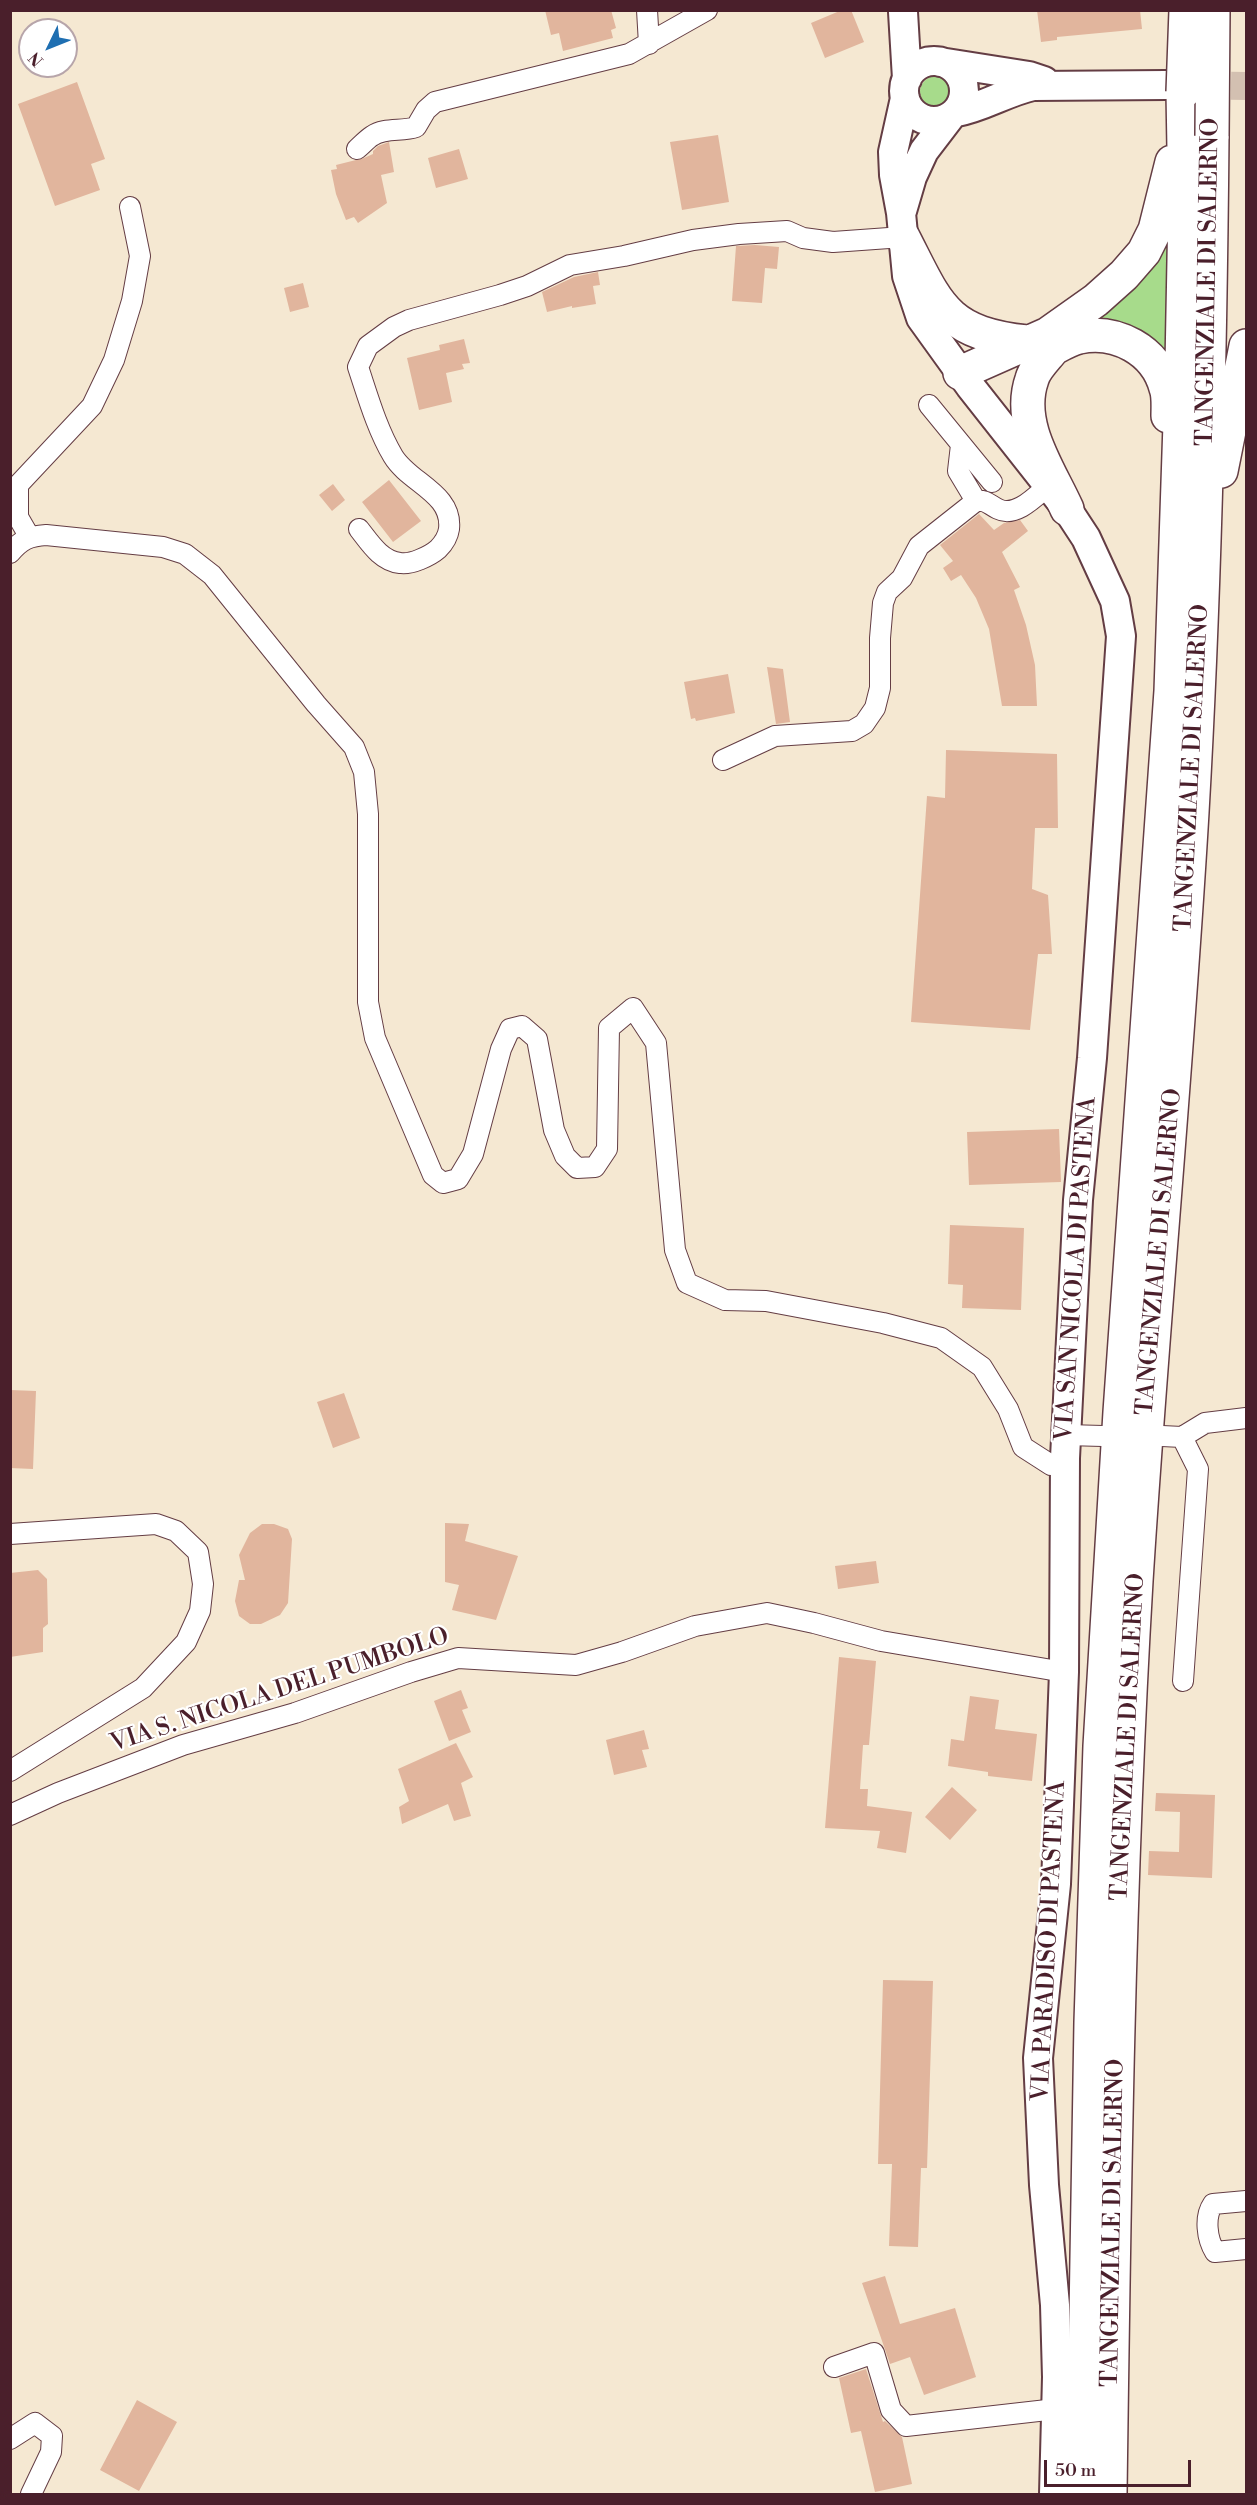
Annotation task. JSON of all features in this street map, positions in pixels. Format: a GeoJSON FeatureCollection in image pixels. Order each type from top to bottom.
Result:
{"type":"FeatureCollection","features":[{"type":"Feature","properties":{"kind":"highway","name":"TANGENZIALE DI SALERNO"},"geometry":{"type":"LineString","coordinates":[[1083,2494],[1091,2034],[1100,1746],[1121,1401],[1162,825],[1176,539],[1185,208],[1175,89],[1186,10]]}},
{"type":"Feature","properties":{"kind":"highway","name":"TANGENZIALE DI SALERNO"},"geometry":{"type":"LineString","coordinates":[[1110,2494],[1116,2122],[1125,1806],[1147,1413],[1191,827],[1205,518],[1213,10]]}},
{"type":"Feature","properties":{"kind":"highway"},"geometry":{"type":"LineString","coordinates":[[1058,497],[1028,421],[1026,401],[1040,345],[1048,334],[1096,300],[1144,252],[1155,230],[1166,188],[1175,89]]}},
{"type":"Feature","properties":{"kind":"highway"},"geometry":{"type":"LineString","coordinates":[[902,225],[929,287],[947,314],[968,329],[977,332],[996,338],[1040,345]]}},
{"type":"Feature","properties":{"kind":"highway"},"geometry":{"type":"LineString","coordinates":[[965,379],[1040,345],[1095,334],[1115,337],[1130,343],[1145,354],[1158,370],[1166,388],[1176,539]]}},
{"type":"Feature","properties":{"kind":"highway"},"geometry":{"type":"LineString","coordinates":[[1205,518],[1223,464],[1246,346]]}},
{"type":"Feature","properties":{"kind":"street"},"geometry":{"type":"LineString","coordinates":[[648,10],[649,44]]}},
{"type":"Feature","properties":{"kind":"street"},"geometry":{"type":"LineString","coordinates":[[357,149],[373,135],[389,130],[404,131],[416,127],[426,110],[435,102],[629,54],[707,10]]}},
{"type":"Feature","properties":{"kind":"street"},"geometry":{"type":"LineString","coordinates":[[903,11],[934,61],[955,69],[964,85],[962,104],[954,114]]}},
{"type":"Feature","properties":{"kind":"street","name":"VIA SAN NICOLA DI PASTENA"},"geometry":{"type":"LineString","coordinates":[[29,536],[46,535],[152,546],[185,554],[212,575],[316,704],[354,747],[364,772],[368,814],[367,914],[370,1011],[375,1038],[433,1175],[443,1183],[458,1179],[473,1154],[501,1049],[510,1029],[522,1026],[537,1039],[554,1130],[565,1156],[577,1168],[595,1167],[607,1149],[609,1028],[633,1008],[656,1043],[675,1250],[687,1283],[725,1300],[766,1301],[884,1323],[941,1338],[982,1366],[1008,1409],[1023,1447],[1051,1465],[1065,1447],[1078,1200],[1092,1058],[1121,636],[1115,601],[1102,569],[1058,497],[965,379],[921,318],[906,276],[902,225],[895,192],[893,152],[906,89],[903,11]]}},
{"type":"Feature","properties":{"kind":"street"},"geometry":{"type":"LineString","coordinates":[[1055,85],[1029,76],[934,61],[915,68],[906,89],[913,112],[927,120],[943,120],[1018,90],[1055,85],[1175,89]]}},
{"type":"Feature","properties":{"kind":"street","name":"VIA SAN NICOLA DI PASTENA"},"geometry":{"type":"LineString","coordinates":[[902,225],[912,177],[924,151],[954,114]]}},
{"type":"Feature","properties":{"kind":"street"},"geometry":{"type":"LineString","coordinates":[[10,553],[29,536],[18,517],[18,485],[92,406],[114,360],[132,301],[140,256],[130,207]]}},
{"type":"Feature","properties":{"kind":"street"},"geometry":{"type":"LineString","coordinates":[[359,529],[379,553],[402,564],[428,556],[440,548],[448,535],[450,520],[444,504],[410,476],[394,458],[374,415],[358,367],[368,346],[394,327],[409,320],[500,296],[570,265],[693,240],[787,231],[803,238],[833,242],[902,225]]}},
{"type":"Feature","properties":{"kind":"street"},"geometry":{"type":"LineString","coordinates":[[929,405],[992,482]]}},
{"type":"Feature","properties":{"kind":"street"},"geometry":{"type":"LineString","coordinates":[[961,444],[958,471],[976,501]]}},
{"type":"Feature","properties":{"kind":"street"},"geometry":{"type":"LineString","coordinates":[[723,760],[775,736],[852,731],[864,724],[875,708],[880,688],[883,603],[887,592],[902,578],[919,546],[976,501],[987,500],[999,510],[1012,511],[1025,505],[1058,497]]}},
{"type":"Feature","properties":{"kind":"street"},"geometry":{"type":"LineString","coordinates":[[1162,1437],[1182,1437],[1205,1424],[1246,1418]]}},
{"type":"Feature","properties":{"kind":"street"},"geometry":{"type":"LineString","coordinates":[[1065,1447],[1103,1436]]}},
{"type":"Feature","properties":{"kind":"street"},"geometry":{"type":"LineString","coordinates":[[1182,1437],[1198,1469],[1183,1681]]}},
{"type":"Feature","properties":{"kind":"street","name":"VIA PARADISO DI PASTENA"},"geometry":{"type":"LineString","coordinates":[[1054,2494],[1055,2305],[1044,2185],[1038,2058],[1056,1884],[1064,1672],[1065,1447]]}},
{"type":"Feature","properties":{"kind":"street","name":"VIA S. NICOLA DEL PUMBOLO"},"geometry":{"type":"LineString","coordinates":[[10,1534],[156,1524],[176,1531],[198,1552],[204,1584],[200,1611],[186,1642],[143,1688],[10,1771]]}},
{"type":"Feature","properties":{"kind":"street","name":"VIA S. NICOLA DEL PUMBOLO"},"geometry":{"type":"LineString","coordinates":[[10,1815],[58,1793],[183,1745],[295,1713],[458,1658],[576,1665],[622,1652],[695,1626],[767,1614],[814,1623],[881,1641],[1064,1672]]}},
{"type":"Feature","properties":{"kind":"street"},"geometry":{"type":"LineString","coordinates":[[1246,2201],[1213,2204],[1208,2211],[1209,2242],[1215,2252],[1246,2250]]}},
{"type":"Feature","properties":{"kind":"street"},"geometry":{"type":"LineString","coordinates":[[834,2367],[874,2353],[891,2410],[906,2426],[1056,2409]]}},
{"type":"Feature","properties":{"kind":"street"},"geometry":{"type":"LineString","coordinates":[[10,2439],[35,2423],[52,2436],[51,2452],[31,2494]]}},
{"type":"Feature","properties":{"kind":"green space"},"geometry":{"type":"Polygon","coordinates":[[[936,76],[947,81],[952,92],[947,103],[936,108],[925,103],[920,92],[925,81],[936,76]]]}},
{"type":"Feature","properties":{"kind":"green space"},"geometry":{"type":"Polygon","coordinates":[[[1172,212],[1168,371],[1066,330],[1172,212]]]}},
{"type":"Feature","properties":{"kind":"building"},"geometry":{"type":"Polygon","coordinates":[[[545,10],[611,10],[616,28],[611,30],[613,38],[563,51],[559,33],[551,35],[545,10]]]}},
{"type":"Feature","properties":{"kind":"building"},"geometry":{"type":"Polygon","coordinates":[[[842,10],[851,10],[864,42],[825,58],[811,23],[842,10]]]}},
{"type":"Feature","properties":{"kind":"building"},"geometry":{"type":"Polygon","coordinates":[[[1037,10],[1140,10],[1142,29],[1057,37],[1057,40],[1041,42],[1037,10]]]}},
{"type":"Feature","properties":{"kind":"building"},"geometry":{"type":"Polygon","coordinates":[[[77,82],[105,159],[91,164],[100,190],[55,206],[18,104],[77,82]]]}},
{"type":"Feature","properties":{"kind":"building"},"geometry":{"type":"Polygon","coordinates":[[[718,135],[729,202],[682,210],[670,142],[718,135]]]}},
{"type":"Feature","properties":{"kind":"building"},"geometry":{"type":"Polygon","coordinates":[[[389,142],[394,172],[381,175],[387,203],[358,223],[354,217],[346,220],[336,194],[331,170],[337,169],[336,165],[373,154],[378,146],[389,142]]]}},
{"type":"Feature","properties":{"kind":"building"},"geometry":{"type":"Polygon","coordinates":[[[459,149],[468,179],[436,188],[428,158],[459,149]]]}},
{"type":"Feature","properties":{"kind":"building"},"geometry":{"type":"Polygon","coordinates":[[[736,246],[779,247],[777,269],[765,268],[762,303],[732,301],[736,246]]]}},
{"type":"Feature","properties":{"kind":"building"},"geometry":{"type":"Polygon","coordinates":[[[598,272],[600,285],[593,286],[596,304],[572,308],[572,306],[547,312],[542,292],[574,277],[598,272]]]}},
{"type":"Feature","properties":{"kind":"building"},"geometry":{"type":"Polygon","coordinates":[[[303,283],[309,307],[290,312],[284,288],[303,283]]]}},
{"type":"Feature","properties":{"kind":"building"},"geometry":{"type":"Polygon","coordinates":[[[464,339],[470,363],[462,364],[464,369],[446,373],[452,402],[419,410],[407,358],[440,350],[439,345],[464,339]]]}},
{"type":"Feature","properties":{"kind":"building"},"geometry":{"type":"Polygon","coordinates":[[[389,480],[421,521],[393,542],[362,502],[389,480]]]}},
{"type":"Feature","properties":{"kind":"building"},"geometry":{"type":"Polygon","coordinates":[[[333,484],[345,500],[332,511],[319,495],[333,484]]]}},
{"type":"Feature","properties":{"kind":"building"},"geometry":{"type":"Polygon","coordinates":[[[979,514],[994,530],[1004,523],[1020,520],[1028,531],[1002,552],[1020,587],[1014,590],[1026,625],[1035,665],[1037,706],[1002,706],[989,629],[976,598],[961,575],[951,581],[943,568],[953,561],[940,545],[979,514]]]}},
{"type":"Feature","properties":{"kind":"building"},"geometry":{"type":"Polygon","coordinates":[[[767,667],[783,669],[790,722],[776,724],[767,667]]]}},
{"type":"Feature","properties":{"kind":"building"},"geometry":{"type":"Polygon","coordinates":[[[728,674],[735,713],[696,721],[695,718],[691,719],[684,682],[728,674]]]}},
{"type":"Feature","properties":{"kind":"building"},"geometry":{"type":"Polygon","coordinates":[[[946,750],[1057,754],[1058,828],[1035,828],[1032,889],[1048,895],[1052,954],[1038,954],[1030,1030],[911,1022],[927,796],[945,798],[946,750]]]}},
{"type":"Feature","properties":{"kind":"building"},"geometry":{"type":"Polygon","coordinates":[[[1059,1129],[1061,1182],[969,1185],[967,1132],[1059,1129]]]}},
{"type":"Feature","properties":{"kind":"building"},"geometry":{"type":"Polygon","coordinates":[[[950,1225],[1024,1228],[1021,1310],[962,1308],[963,1285],[948,1284],[950,1225]]]}},
{"type":"Feature","properties":{"kind":"building"},"geometry":{"type":"Polygon","coordinates":[[[10,1390],[36,1391],[33,1469],[10,1468],[10,1390]]]}},
{"type":"Feature","properties":{"kind":"building"},"geometry":{"type":"Polygon","coordinates":[[[344,1393],[360,1438],[333,1448],[317,1402],[344,1393]]]}},
{"type":"Feature","properties":{"kind":"building"},"geometry":{"type":"Polygon","coordinates":[[[445,1523],[469,1524],[465,1541],[518,1556],[496,1620],[452,1610],[459,1585],[445,1582],[445,1523]]]}},
{"type":"Feature","properties":{"kind":"building"},"geometry":{"type":"Polygon","coordinates":[[[262,1524],[274,1524],[288,1529],[292,1539],[288,1603],[280,1615],[261,1624],[250,1624],[239,1616],[235,1601],[239,1580],[245,1580],[239,1555],[250,1533],[262,1524]]]}},
{"type":"Feature","properties":{"kind":"building"},"geometry":{"type":"Polygon","coordinates":[[[876,1561],[879,1583],[838,1589],[835,1566],[876,1561]]]}},
{"type":"Feature","properties":{"kind":"building"},"geometry":{"type":"Polygon","coordinates":[[[38,1570],[47,1579],[48,1624],[43,1628],[43,1652],[10,1657],[10,1573],[38,1570]]]}},
{"type":"Feature","properties":{"kind":"building"},"geometry":{"type":"Polygon","coordinates":[[[839,1657],[876,1661],[869,1745],[863,1745],[860,1789],[868,1789],[867,1806],[912,1812],[906,1853],[877,1848],[880,1831],[825,1828],[839,1657]]]}},
{"type":"Feature","properties":{"kind":"building"},"geometry":{"type":"Polygon","coordinates":[[[461,1690],[468,1708],[462,1710],[471,1732],[449,1741],[434,1701],[461,1690]]]}},
{"type":"Feature","properties":{"kind":"building"},"geometry":{"type":"Polygon","coordinates":[[[970,1696],[999,1700],[995,1729],[1037,1734],[1032,1781],[988,1776],[988,1772],[948,1766],[951,1739],[964,1741],[970,1696]]]}},
{"type":"Feature","properties":{"kind":"building"},"geometry":{"type":"Polygon","coordinates":[[[644,1730],[649,1749],[642,1750],[647,1767],[614,1775],[606,1740],[644,1730]]]}},
{"type":"Feature","properties":{"kind":"building"},"geometry":{"type":"Polygon","coordinates":[[[456,1743],[473,1777],[461,1783],[471,1816],[454,1821],[448,1804],[402,1824],[399,1807],[409,1801],[398,1769],[456,1743]]]}},
{"type":"Feature","properties":{"kind":"building"},"geometry":{"type":"Polygon","coordinates":[[[952,1787],[977,1810],[950,1840],[925,1817],[952,1787]]]}},
{"type":"Feature","properties":{"kind":"building"},"geometry":{"type":"Polygon","coordinates":[[[1156,1793],[1215,1795],[1212,1878],[1148,1875],[1149,1851],[1179,1852],[1180,1812],[1155,1811],[1156,1793]]]}},
{"type":"Feature","properties":{"kind":"building"},"geometry":{"type":"Polygon","coordinates":[[[883,1980],[933,1981],[927,2168],[921,2168],[918,2247],[889,2246],[892,2164],[878,2164],[883,1980]]]}},
{"type":"Feature","properties":{"kind":"building"},"geometry":{"type":"Polygon","coordinates":[[[885,2276],[900,2324],[955,2308],[976,2377],[924,2395],[910,2357],[890,2364],[862,2283],[885,2276]]]}},
{"type":"Feature","properties":{"kind":"building"},"geometry":{"type":"Polygon","coordinates":[[[866,2369],[883,2422],[885,2421],[902,2437],[912,2484],[875,2492],[861,2431],[851,2433],[839,2378],[866,2369]]]}},
{"type":"Feature","properties":{"kind":"building"},"geometry":{"type":"Polygon","coordinates":[[[137,2400],[177,2422],[139,2491],[100,2470],[137,2400]]]}},
{"type":"Feature","properties":{"kind":"tunnel"},"geometry":{"type":"LineString","coordinates":[[1189,85],[1246,86]]}}]}
